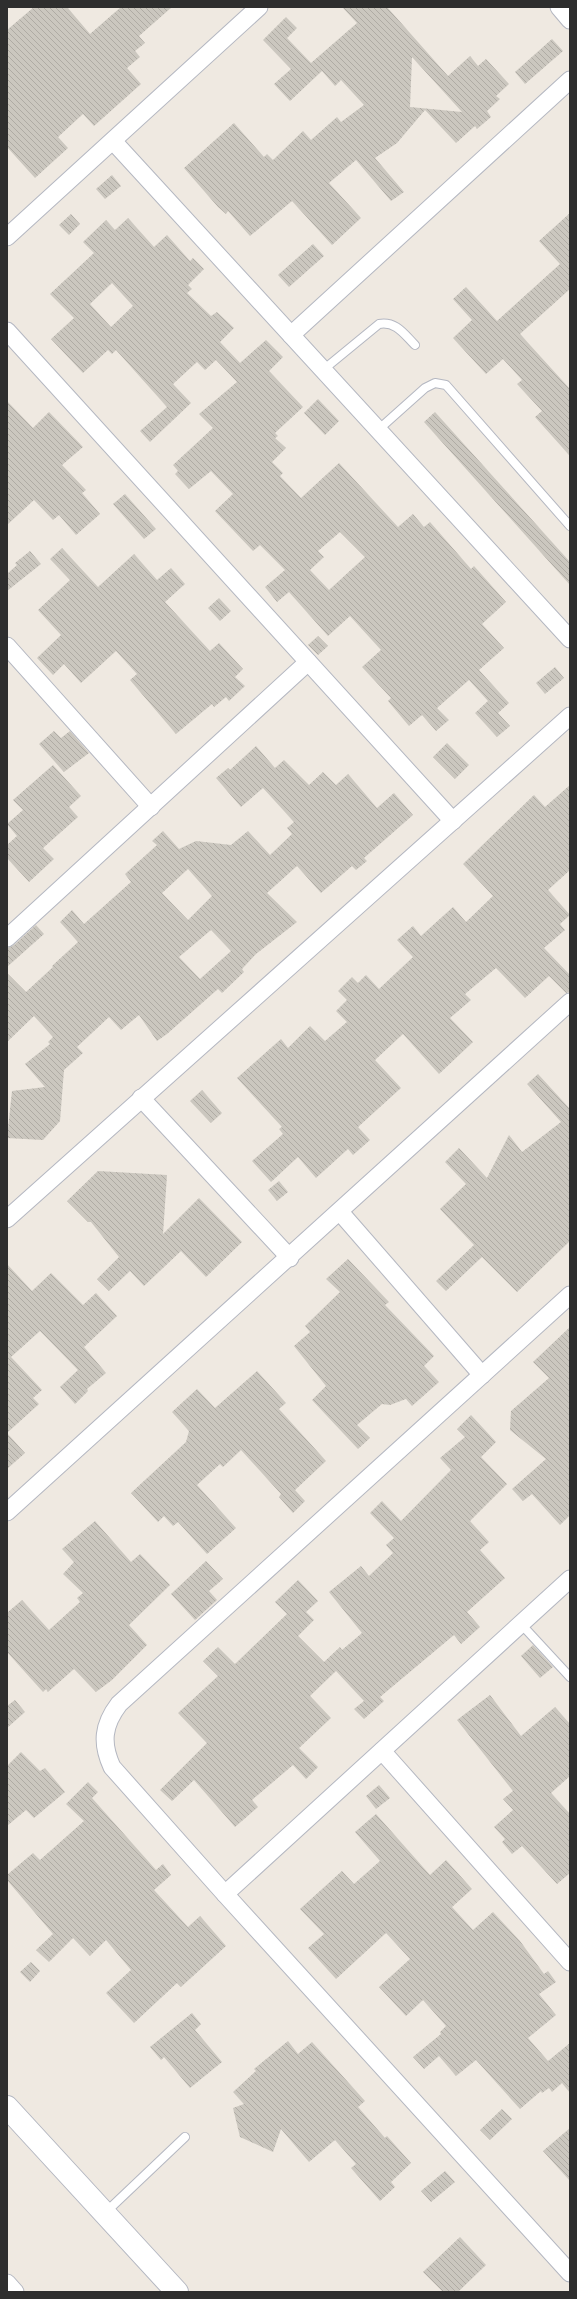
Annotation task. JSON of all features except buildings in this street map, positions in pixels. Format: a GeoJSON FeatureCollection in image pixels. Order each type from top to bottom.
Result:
{"type":"FeatureCollection","features":[{"type":"Feature","properties":{"kind":"main road"},"geometry":{"type":"LineString","coordinates":[[7,2108],[177,2292]]}},
{"type":"Feature","properties":{"kind":"street"},"geometry":{"type":"LineString","coordinates":[[7,237],[259,7]]}},
{"type":"Feature","properties":{"kind":"street"},"geometry":{"type":"LineString","coordinates":[[558,7],[570,20]]}},
{"type":"Feature","properties":{"kind":"street"},"geometry":{"type":"LineString","coordinates":[[291,335],[570,80]]}},
{"type":"Feature","properties":{"kind":"street"},"geometry":{"type":"LineString","coordinates":[[113,141],[570,639]]}},
{"type":"Feature","properties":{"kind":"street"},"geometry":{"type":"LineString","coordinates":[[7,331],[453,821]]}},
{"type":"Feature","properties":{"kind":"street"},"geometry":{"type":"LineString","coordinates":[[8,649],[151,807]]}},
{"type":"Feature","properties":{"kind":"street"},"geometry":{"type":"LineString","coordinates":[[7,938],[308,662]]}},
{"type":"Feature","properties":{"kind":"street"},"geometry":{"type":"LineString","coordinates":[[7,1219],[570,716]]}},
{"type":"Feature","properties":{"kind":"street"},"geometry":{"type":"LineString","coordinates":[[7,1512],[290,1258],[570,1002]]}},
{"type":"Feature","properties":{"kind":"street"},"geometry":{"type":"LineString","coordinates":[[141,1098],[290,1258]]}},
{"type":"Feature","properties":{"kind":"street"},"geometry":{"type":"LineString","coordinates":[[340,1212],[482,1375]]}},
{"type":"Feature","properties":{"kind":"street"},"geometry":{"type":"LineString","coordinates":[[570,1295],[119,1704],[110,1715],[104,1741],[106,1754],[112,1767],[225,1894],[570,2273]]}},
{"type":"Feature","properties":{"kind":"street"},"geometry":{"type":"LineString","coordinates":[[225,1894],[570,1579]]}},
{"type":"Feature","properties":{"kind":"street"},"geometry":{"type":"LineString","coordinates":[[382,1751],[570,1962]]}},
{"type":"Feature","properties":{"kind":"street"},"geometry":{"type":"LineString","coordinates":[[7,2283],[15,2292]]}},
{"type":"Feature","properties":{"kind":"lane"},"geometry":{"type":"LineString","coordinates":[[323,370],[380,324],[385,323],[396,326],[415,345]]}},
{"type":"Feature","properties":{"kind":"lane"},"geometry":{"type":"LineString","coordinates":[[378,430],[425,388],[435,383],[446,385],[570,526]]}},
{"type":"Feature","properties":{"kind":"lane"},"geometry":{"type":"LineString","coordinates":[[521,1624],[570,1678]]}},
{"type":"Feature","properties":{"kind":"lane"},"geometry":{"type":"LineString","coordinates":[[105,2213],[185,2137]]}}]}
